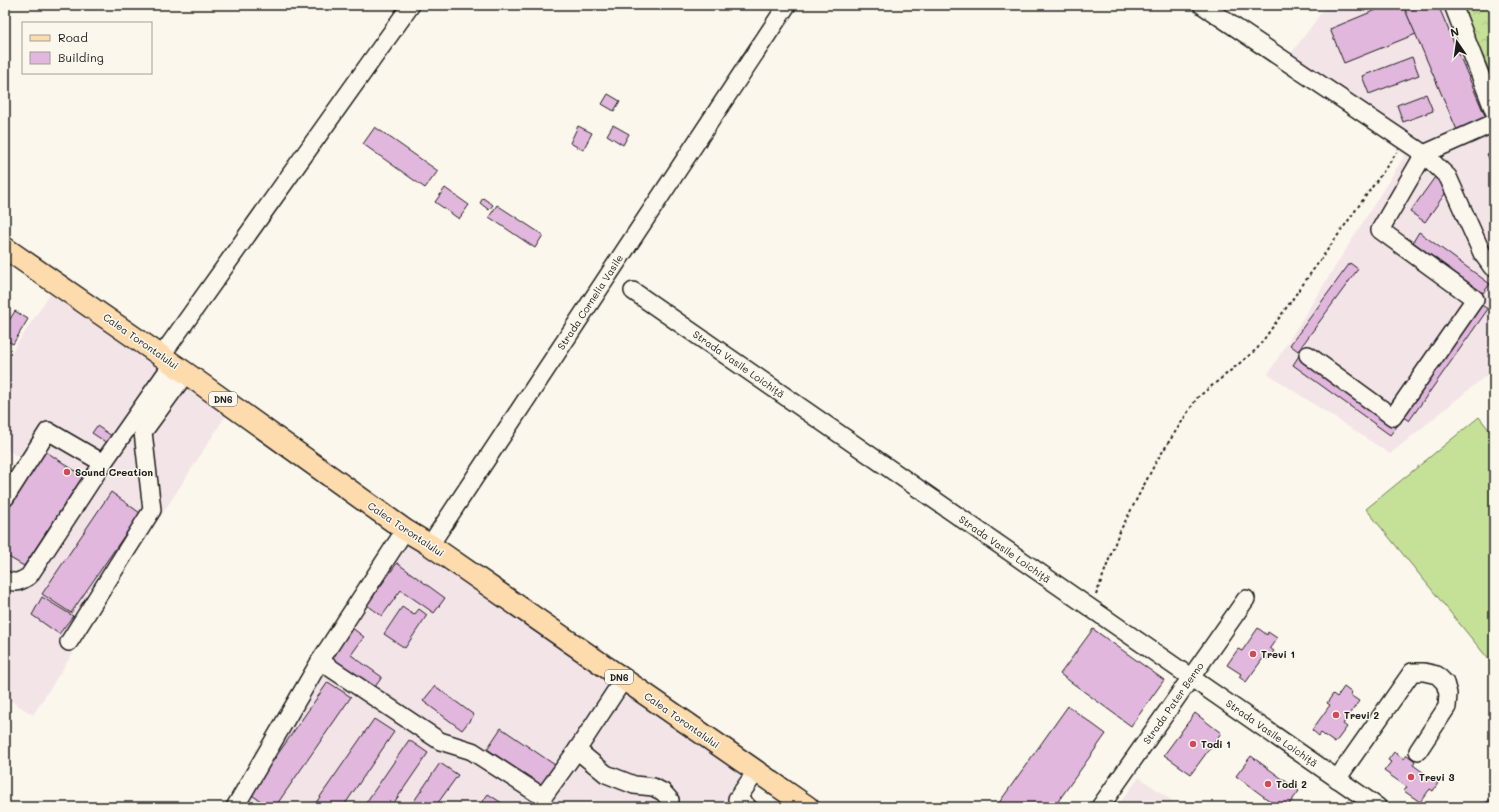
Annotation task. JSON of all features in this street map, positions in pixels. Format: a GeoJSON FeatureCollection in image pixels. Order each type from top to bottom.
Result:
{"type":"FeatureCollection","features":[{"type":"Feature","properties":{"kind":"main road","name":"Calea Torontalului"},"geometry":{"type":"LineString","coordinates":[[8,253],[174,364],[405,530],[430,545],[808,807]]}},
{"type":"Feature","properties":{"kind":"street"},"geometry":{"type":"LineString","coordinates":[[5,580],[12,583],[21,581],[29,576],[103,463],[174,364],[411,5]]}},
{"type":"Feature","properties":{"kind":"street","name":"Strada Cornelia Vasile"},"geometry":{"type":"LineString","coordinates":[[430,545],[787,5]]}},
{"type":"Feature","properties":{"kind":"street"},"geometry":{"type":"LineString","coordinates":[[1202,5],[1424,154],[1448,178],[1482,253],[1494,267]]}},
{"type":"Feature","properties":{"kind":"street"},"geometry":{"type":"LineString","coordinates":[[1453,5],[1494,111]]}},
{"type":"Feature","properties":{"kind":"street"},"geometry":{"type":"LineString","coordinates":[[1308,354],[1393,417],[1475,299],[1380,230],[1424,154],[1494,123]]}},
{"type":"Feature","properties":{"kind":"street","name":"Strada Vasile Loichiță"},"geometry":{"type":"LineString","coordinates":[[633,291],[1378,807]]}},
{"type":"Feature","properties":{"kind":"street"},"geometry":{"type":"LineString","coordinates":[[68,642],[152,510],[144,432],[174,364]]}},
{"type":"Feature","properties":{"kind":"street"},"geometry":{"type":"LineString","coordinates":[[5,498],[48,430],[103,463]]}},
{"type":"Feature","properties":{"kind":"street"},"geometry":{"type":"LineString","coordinates":[[235,807],[320,661],[405,530]]}},
{"type":"Feature","properties":{"kind":"street","name":"Strada Pater Berno"},"geometry":{"type":"LineString","coordinates":[[1100,807],[1246,599]]}},
{"type":"Feature","properties":{"kind":"street"},"geometry":{"type":"LineString","coordinates":[[320,661],[440,741],[472,751],[540,802],[577,750],[623,680]]}},
{"type":"Feature","properties":{"kind":"street"},"geometry":{"type":"LineString","coordinates":[[1337,779],[1412,672],[1424,672],[1437,675],[1445,683],[1448,694],[1447,707],[1418,751]]}},
{"type":"Feature","properties":{"kind":"street"},"geometry":{"type":"LineString","coordinates":[[577,750],[606,774],[634,785],[653,787],[663,792],[670,800],[668,807]]}},
{"type":"Feature","properties":{"kind":"street"},"geometry":{"type":"LineString","coordinates":[[748,807],[737,800],[756,772]]}},
{"type":"Feature","properties":{"kind":"path"},"geometry":{"type":"LineString","coordinates":[[1089,607],[1095,597],[1118,535],[1156,462],[1197,398],[1257,348],[1402,140]]}},
{"type":"Feature","properties":{"kind":"shaded area"},"geometry":{"type":"Polygon","coordinates":[[[1327,5],[1494,5],[1494,369],[1390,454],[1268,374],[1405,155],[1282,66],[1327,5]]]}},
{"type":"Feature","properties":{"kind":"shaded area"},"geometry":{"type":"Polygon","coordinates":[[[50,294],[228,412],[33,715],[5,697],[5,630],[7,626],[5,625],[5,490],[24,461],[5,448],[5,362],[50,294]]]}},
{"type":"Feature","properties":{"kind":"shaded area"},"geometry":{"type":"Polygon","coordinates":[[[405,541],[745,772],[722,807],[238,807],[405,541]]]}},
{"type":"Feature","properties":{"kind":"shaded area"},"geometry":{"type":"Polygon","coordinates":[[[1139,777],[1181,807],[1117,807],[1139,777]]]}},
{"type":"Feature","properties":{"kind":"green space"},"geometry":{"type":"Polygon","coordinates":[[[1460,5],[1494,5],[1494,70],[1490,72],[1460,5]]]}},
{"type":"Feature","properties":{"kind":"green space"},"geometry":{"type":"Polygon","coordinates":[[[1479,417],[1494,436],[1494,666],[1366,509],[1479,417]]]}},
{"type":"Feature","properties":{"kind":"building"},"geometry":{"type":"Polygon","coordinates":[[[1388,5],[1403,5],[1416,34],[1344,63],[1330,29],[1388,5]]]}},
{"type":"Feature","properties":{"kind":"building"},"geometry":{"type":"Polygon","coordinates":[[[1403,5],[1438,5],[1486,118],[1457,130],[1403,5]]]}},
{"type":"Feature","properties":{"kind":"building"},"geometry":{"type":"Polygon","coordinates":[[[1412,57],[1419,75],[1369,94],[1362,76],[1412,57]]]}},
{"type":"Feature","properties":{"kind":"building"},"geometry":{"type":"Polygon","coordinates":[[[608,94],[620,101],[614,111],[602,104],[608,94]]]}},
{"type":"Feature","properties":{"kind":"building"},"geometry":{"type":"Polygon","coordinates":[[[1426,94],[1433,111],[1403,122],[1397,105],[1426,94]]]}},
{"type":"Feature","properties":{"kind":"building"},"geometry":{"type":"Polygon","coordinates":[[[613,125],[629,134],[623,145],[607,135],[613,125]]]}},
{"type":"Feature","properties":{"kind":"building"},"geometry":{"type":"Polygon","coordinates":[[[578,126],[592,133],[583,150],[570,143],[578,126]]]}},
{"type":"Feature","properties":{"kind":"building"},"geometry":{"type":"Polygon","coordinates":[[[375,127],[438,171],[425,188],[363,144],[375,127]]]}},
{"type":"Feature","properties":{"kind":"building"},"geometry":{"type":"Polygon","coordinates":[[[1494,151],[1494,169],[1487,154],[1494,151]]]}},
{"type":"Feature","properties":{"kind":"building"},"geometry":{"type":"Polygon","coordinates":[[[1435,177],[1449,188],[1425,222],[1410,212],[1435,177]]]}},
{"type":"Feature","properties":{"kind":"building"},"geometry":{"type":"Polygon","coordinates":[[[445,188],[469,205],[459,219],[435,202],[445,188]]]}},
{"type":"Feature","properties":{"kind":"building"},"geometry":{"type":"Polygon","coordinates":[[[483,198],[493,205],[489,210],[480,203],[483,198]]]}},
{"type":"Feature","properties":{"kind":"building"},"geometry":{"type":"Polygon","coordinates":[[[497,205],[543,235],[535,248],[489,217],[497,205]]]}},
{"type":"Feature","properties":{"kind":"building"},"geometry":{"type":"Polygon","coordinates":[[[1419,232],[1490,284],[1483,293],[1413,242],[1419,232]]]}},
{"type":"Feature","properties":{"kind":"building"},"geometry":{"type":"Polygon","coordinates":[[[1350,263],[1358,269],[1298,351],[1290,345],[1350,263]]]}},
{"type":"Feature","properties":{"kind":"building"},"geometry":{"type":"Polygon","coordinates":[[[1478,303],[1488,309],[1409,421],[1399,414],[1478,303]]]}},
{"type":"Feature","properties":{"kind":"building"},"geometry":{"type":"Polygon","coordinates":[[[15,311],[28,319],[13,344],[5,340],[5,327],[15,311]]]}},
{"type":"Feature","properties":{"kind":"building"},"geometry":{"type":"Polygon","coordinates":[[[1300,354],[1398,425],[1390,435],[1293,365],[1300,354]]]}},
{"type":"Feature","properties":{"kind":"building"},"geometry":{"type":"Polygon","coordinates":[[[97,426],[115,438],[110,445],[92,433],[97,426]]]}},
{"type":"Feature","properties":{"kind":"building"},"geometry":{"type":"Polygon","coordinates":[[[45,451],[83,476],[24,566],[5,555],[5,514],[45,451]]]}},
{"type":"Feature","properties":{"kind":"building"},"geometry":{"type":"Polygon","coordinates":[[[111,492],[140,513],[71,613],[42,594],[111,492]]]}},
{"type":"Feature","properties":{"kind":"building"},"geometry":{"type":"Polygon","coordinates":[[[397,563],[445,598],[434,613],[401,590],[382,616],[367,605],[397,563]]]}},
{"type":"Feature","properties":{"kind":"building"},"geometry":{"type":"Polygon","coordinates":[[[42,597],[73,616],[59,634],[32,615],[42,597]]]}},
{"type":"Feature","properties":{"kind":"building"},"geometry":{"type":"Polygon","coordinates":[[[402,607],[414,615],[419,609],[427,615],[405,648],[384,634],[402,607]]]}},
{"type":"Feature","properties":{"kind":"building"},"geometry":{"type":"Polygon","coordinates":[[[351,627],[364,637],[351,655],[382,677],[372,691],[328,659],[351,627]]]}},
{"type":"Feature","properties":{"kind":"building","name":"Trevi 1"},"geometry":{"type":"Polygon","coordinates":[[[1258,628],[1267,635],[1268,632],[1277,638],[1270,648],[1274,651],[1268,659],[1264,657],[1246,682],[1239,677],[1241,674],[1227,665],[1238,649],[1242,651],[1258,628]]]}},
{"type":"Feature","properties":{"kind":"building"},"geometry":{"type":"Polygon","coordinates":[[[1093,629],[1164,680],[1131,726],[1060,674],[1093,629]]]}},
{"type":"Feature","properties":{"kind":"building"},"geometry":{"type":"Polygon","coordinates":[[[328,682],[351,697],[275,807],[270,807],[250,794],[328,682]]]}},
{"type":"Feature","properties":{"kind":"building"},"geometry":{"type":"Polygon","coordinates":[[[435,686],[474,715],[462,730],[423,701],[435,686]]]}},
{"type":"Feature","properties":{"kind":"building","name":"Trevi 2"},"geometry":{"type":"Polygon","coordinates":[[[1344,687],[1352,693],[1350,695],[1359,701],[1343,724],[1347,727],[1335,743],[1321,733],[1319,736],[1312,730],[1330,705],[1327,703],[1333,694],[1337,697],[1344,687]]]}},
{"type":"Feature","properties":{"kind":"building"},"geometry":{"type":"Polygon","coordinates":[[[1068,706],[1106,734],[1054,807],[996,807],[1068,706]]]}},
{"type":"Feature","properties":{"kind":"building","name":"Todi 1"},"geometry":{"type":"Polygon","coordinates":[[[1195,713],[1221,733],[1191,774],[1164,755],[1195,713]]]}},
{"type":"Feature","properties":{"kind":"building"},"geometry":{"type":"Polygon","coordinates":[[[374,719],[394,732],[343,807],[313,807],[374,719]]]}},
{"type":"Feature","properties":{"kind":"building"},"geometry":{"type":"Polygon","coordinates":[[[501,728],[555,765],[541,785],[487,749],[501,728]]]}},
{"type":"Feature","properties":{"kind":"building"},"geometry":{"type":"Polygon","coordinates":[[[409,740],[428,753],[391,807],[363,807],[409,740]]]}},
{"type":"Feature","properties":{"kind":"building","name":"Trevi 3"},"geometry":{"type":"Polygon","coordinates":[[[1394,752],[1404,759],[1407,755],[1415,761],[1413,765],[1438,783],[1433,791],[1430,789],[1420,802],[1404,791],[1407,787],[1384,771],[1391,762],[1388,760],[1394,752]]]}},
{"type":"Feature","properties":{"kind":"building","name":"Todi 2"},"geometry":{"type":"Polygon","coordinates":[[[1251,756],[1299,791],[1287,807],[1278,807],[1236,776],[1251,756]]]}},
{"type":"Feature","properties":{"kind":"building"},"geometry":{"type":"Polygon","coordinates":[[[440,763],[458,775],[435,807],[410,807],[440,763]]]}},
{"type":"Feature","properties":{"kind":"building"},"geometry":{"type":"Polygon","coordinates":[[[488,794],[508,807],[479,807],[488,794]]]}},
{"type":"Feature","properties":{"kind":"waterway"},"geometry":{"type":"LineString","coordinates":[[1480,807],[1494,799]]}},
{"type":"Feature","properties":{"kind":"place","name":"Sound Creation"},"geometry":{"type":"Point","coordinates":[67,472]}},
{"type":"Feature","properties":{"kind":"place","name":"Trevi 1"},"geometry":{"type":"Point","coordinates":[1253,654]}},
{"type":"Feature","properties":{"kind":"place","name":"Trevi 2"},"geometry":{"type":"Point","coordinates":[1336,715]}},
{"type":"Feature","properties":{"kind":"place","name":"Todi 1"},"geometry":{"type":"Point","coordinates":[1193,744]}},
{"type":"Feature","properties":{"kind":"place","name":"Trevi 3"},"geometry":{"type":"Point","coordinates":[1411,777]}},
{"type":"Feature","properties":{"kind":"place","name":"Todi 2"},"geometry":{"type":"Point","coordinates":[1268,784]}}]}
